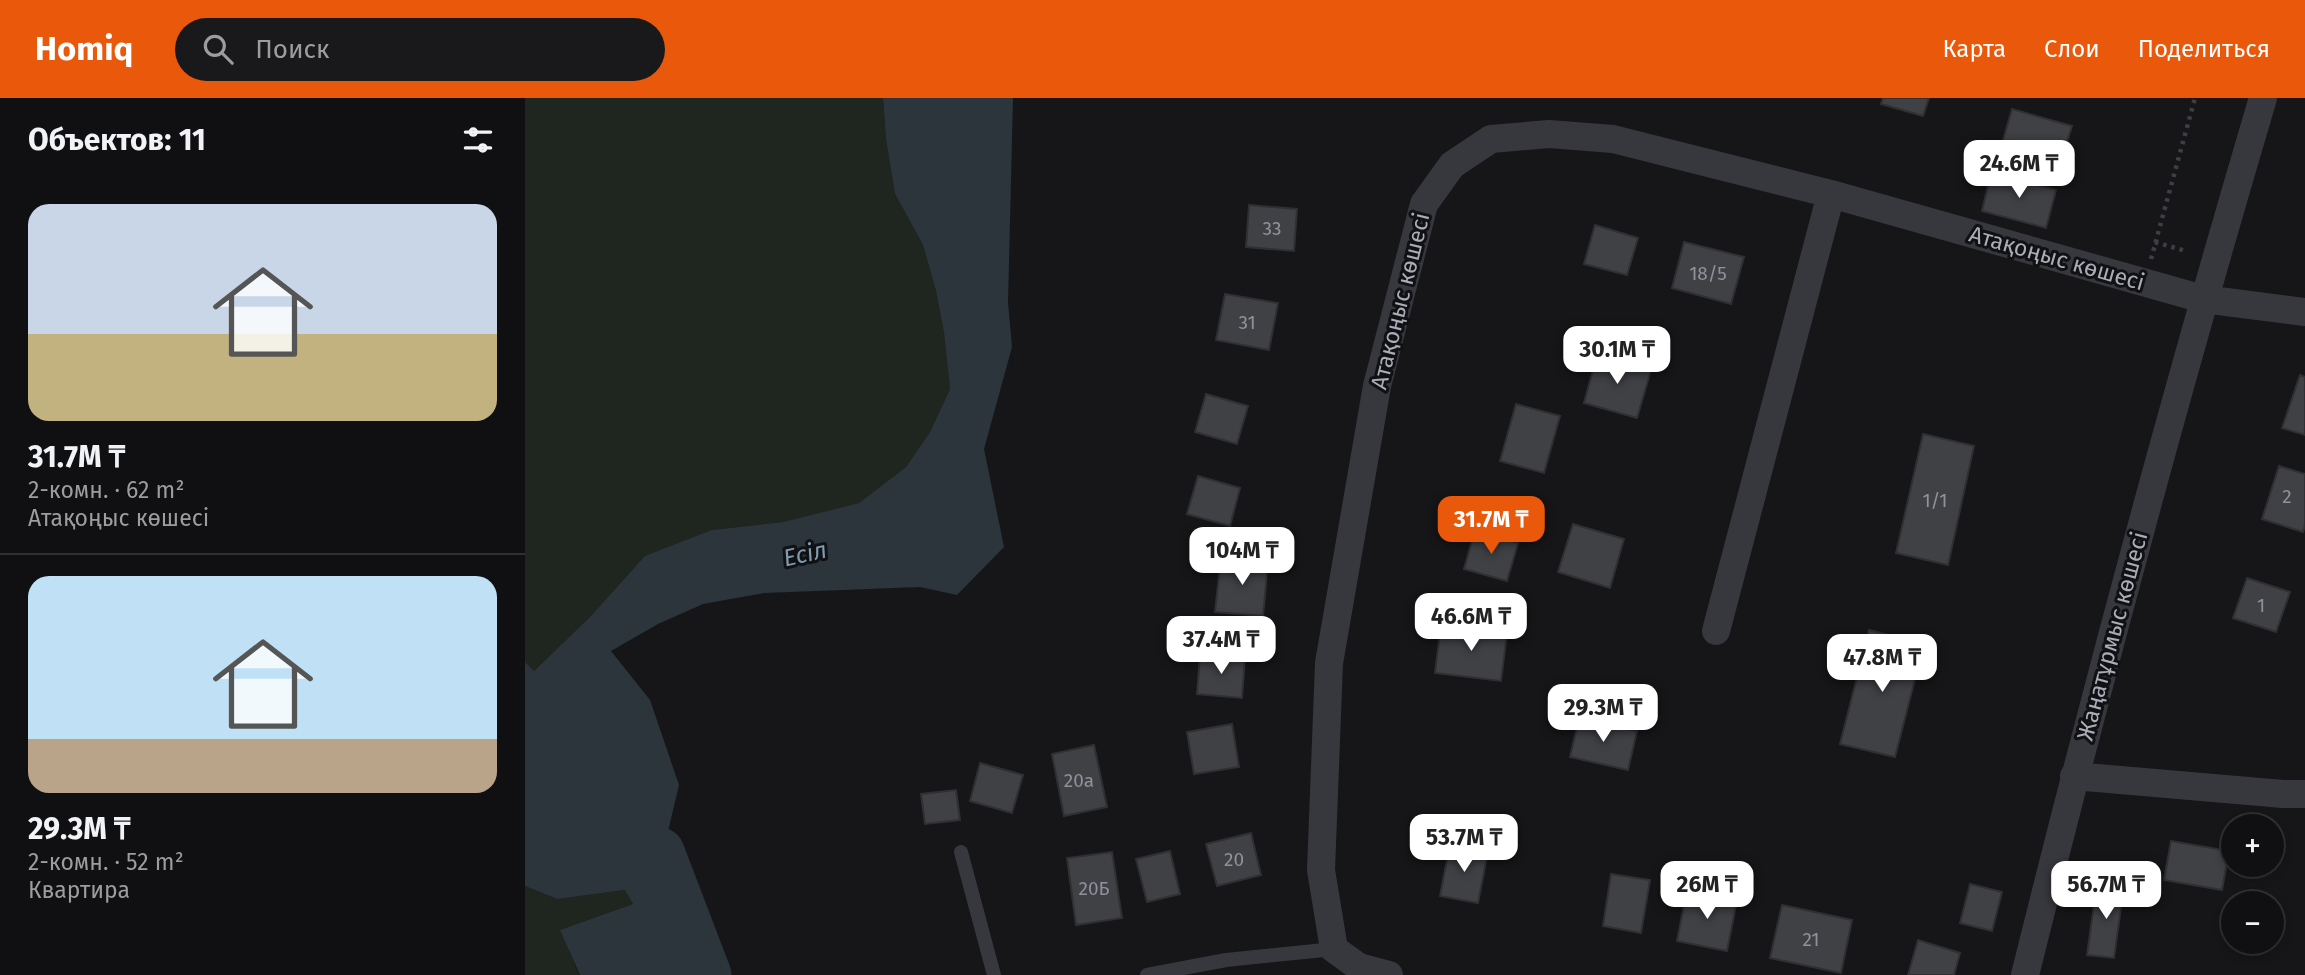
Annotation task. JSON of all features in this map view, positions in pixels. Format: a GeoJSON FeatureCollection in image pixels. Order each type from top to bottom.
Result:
{"type":"FeatureCollection","features":[{"type":"Feature","properties":{"kind":"street","name":"Жаңатұрмыс көшесі"},"geometry":{"type":"LineString","coordinates":[[2025,975],[2074,776],[2203,299],[2263,98]]}},
{"type":"Feature","properties":{"kind":"street","name":"Атақоңыс көшесі"},"geometry":{"type":"LineString","coordinates":[[1334,949],[1321,870],[1329,663],[1377,386],[1424,204],[1452,165],[1491,139],[1549,134],[1613,139],[1831,194],[2203,299]]}},
{"type":"Feature","properties":{"kind":"street"},"geometry":{"type":"LineString","coordinates":[[1716,631],[1831,194]]}},
{"type":"Feature","properties":{"kind":"street"},"geometry":{"type":"LineString","coordinates":[[2203,299],[2305,312]]}},
{"type":"Feature","properties":{"kind":"street"},"geometry":{"type":"LineString","coordinates":[[2074,776],[2305,794]]}},
{"type":"Feature","properties":{"kind":"street"},"geometry":{"type":"LineString","coordinates":[[1334,949],[1359,967],[1389,975]]}},
{"type":"Feature","properties":{"kind":"lane"},"geometry":{"type":"LineString","coordinates":[[961,852],[994,975]]}},
{"type":"Feature","properties":{"kind":"lane"},"geometry":{"type":"LineString","coordinates":[[1147,975],[1226,960],[1334,949]]}},
{"type":"Feature","properties":{"kind":"path"},"geometry":{"type":"LineString","coordinates":[[2144,282],[2195,98]]}},
{"type":"Feature","properties":{"kind":"path"},"geometry":{"type":"LineString","coordinates":[[2155,242],[2186,251]]}},
{"type":"Feature","properties":{"kind":"shaded area"},"geometry":{"type":"Polygon","coordinates":[[[525,98],[883,98],[886,139],[895,194],[923,245],[936,291],[950,389],[930,432],[906,467],[859,503],[783,522],[712,530],[592,615],[534,671],[525,662],[525,98]]]}},
{"type":"Feature","properties":{"kind":"shaded area"},"geometry":{"type":"Polygon","coordinates":[[[525,886],[557,899],[625,890],[633,904],[561,930],[579,975],[525,975],[525,886]]]}},
{"type":"Feature","properties":{"kind":"water"},"geometry":{"type":"Polygon","coordinates":[[[883,98],[1013,98],[1008,303],[1012,347],[984,449],[1004,547],[957,595],[920,587],[764,593],[703,604],[658,624],[611,651],[650,700],[679,785],[665,844],[681,909],[707,975],[580,975],[560,930],[633,904],[625,890],[557,899],[525,886],[525,662],[534,671],[592,615],[645,556],[712,530],[783,522],[859,503],[906,467],[930,432],[950,389],[936,291],[923,245],[895,194],[886,139],[883,98]]]}},
{"type":"Feature","properties":{"kind":"building"},"geometry":{"type":"Polygon","coordinates":[[[1883,98],[1929,98],[1923,116],[1881,104],[1883,98]]]}},
{"type":"Feature","properties":{"kind":"building"},"geometry":{"type":"Polygon","coordinates":[[[2012,109],[2072,126],[2059,168],[2000,151],[2012,109]]]}},
{"type":"Feature","properties":{"kind":"building"},"geometry":{"type":"Polygon","coordinates":[[[1991,173],[2056,190],[2046,228],[1982,211],[1991,173]]]}},
{"type":"Feature","properties":{"kind":"building"},"geometry":{"type":"Polygon","coordinates":[[[1249,205],[1297,209],[1294,251],[1246,247],[1249,205]]]}},
{"type":"Feature","properties":{"kind":"building"},"geometry":{"type":"Polygon","coordinates":[[[1595,225],[1638,238],[1627,275],[1584,264],[1595,225]]]}},
{"type":"Feature","properties":{"kind":"building"},"geometry":{"type":"Polygon","coordinates":[[[1684,242],[1744,257],[1731,304],[1672,288],[1684,242]]]}},
{"type":"Feature","properties":{"kind":"building"},"geometry":{"type":"Polygon","coordinates":[[[1225,294],[1278,303],[1269,350],[1216,340],[1225,294]]]}},
{"type":"Feature","properties":{"kind":"building"},"geometry":{"type":"Polygon","coordinates":[[[1597,355],[1651,370],[1637,418],[1584,403],[1597,355]]]}},
{"type":"Feature","properties":{"kind":"building"},"geometry":{"type":"Polygon","coordinates":[[[2300,375],[2305,377],[2305,435],[2282,428],[2300,375]]]}},
{"type":"Feature","properties":{"kind":"building"},"geometry":{"type":"Polygon","coordinates":[[[1206,394],[1248,406],[1237,444],[1195,432],[1206,394]]]}},
{"type":"Feature","properties":{"kind":"building"},"geometry":{"type":"Polygon","coordinates":[[[1516,404],[1560,416],[1544,473],[1500,461],[1516,404]]]}},
{"type":"Feature","properties":{"kind":"building"},"geometry":{"type":"Polygon","coordinates":[[[1923,434],[1974,446],[1948,565],[1896,553],[1923,434]]]}},
{"type":"Feature","properties":{"kind":"building"},"geometry":{"type":"Polygon","coordinates":[[[2279,466],[2305,474],[2303,532],[2262,519],[2279,466]]]}},
{"type":"Feature","properties":{"kind":"building"},"geometry":{"type":"Polygon","coordinates":[[[1198,476],[1240,488],[1230,526],[1187,514],[1198,476]]]}},
{"type":"Feature","properties":{"kind":"building"},"geometry":{"type":"Polygon","coordinates":[[[1573,524],[1624,539],[1610,588],[1558,572],[1573,524]]]}},
{"type":"Feature","properties":{"kind":"building"},"geometry":{"type":"Polygon","coordinates":[[[1475,530],[1518,543],[1507,581],[1464,569],[1475,530]]]}},
{"type":"Feature","properties":{"kind":"building"},"geometry":{"type":"Polygon","coordinates":[[[1221,557],[1268,562],[1263,616],[1215,612],[1221,557]]]}},
{"type":"Feature","properties":{"kind":"building"},"geometry":{"type":"Polygon","coordinates":[[[2247,578],[2290,592],[2276,632],[2233,618],[2247,578]]]}},
{"type":"Feature","properties":{"kind":"building"},"geometry":{"type":"Polygon","coordinates":[[[1441,625],[1507,633],[1501,681],[1435,673],[1441,625]]]}},
{"type":"Feature","properties":{"kind":"building"},"geometry":{"type":"Polygon","coordinates":[[[1869,630],[1924,644],[1895,757],[1840,744],[1869,630]]]}},
{"type":"Feature","properties":{"kind":"building"},"geometry":{"type":"Polygon","coordinates":[[[1200,655],[1245,658],[1242,698],[1197,694],[1200,655]]]}},
{"type":"Feature","properties":{"kind":"building"},"geometry":{"type":"Polygon","coordinates":[[[1579,718],[1637,731],[1628,770],[1570,757],[1579,718]]]}},
{"type":"Feature","properties":{"kind":"building"},"geometry":{"type":"Polygon","coordinates":[[[1232,724],[1239,767],[1194,774],[1187,732],[1232,724]]]}},
{"type":"Feature","properties":{"kind":"building"},"geometry":{"type":"Polygon","coordinates":[[[1094,745],[1107,807],[1064,816],[1052,754],[1094,745]]]}},
{"type":"Feature","properties":{"kind":"building"},"geometry":{"type":"Polygon","coordinates":[[[980,763],[1023,775],[1012,813],[970,801],[980,763]]]}},
{"type":"Feature","properties":{"kind":"building"},"geometry":{"type":"Polygon","coordinates":[[[956,790],[960,820],[925,824],[921,794],[956,790]]]}},
{"type":"Feature","properties":{"kind":"building"},"geometry":{"type":"Polygon","coordinates":[[[1251,833],[1261,875],[1217,886],[1206,844],[1251,833]]]}},
{"type":"Feature","properties":{"kind":"building"},"geometry":{"type":"Polygon","coordinates":[[[2171,841],[2221,850],[2221,877],[2224,877],[2222,890],[2164,880],[2171,841]]]}},
{"type":"Feature","properties":{"kind":"building"},"geometry":{"type":"Polygon","coordinates":[[[1450,844],[1488,851],[1478,903],[1440,896],[1450,844]]]}},
{"type":"Feature","properties":{"kind":"building"},"geometry":{"type":"Polygon","coordinates":[[[1170,851],[1180,894],[1147,902],[1136,859],[1170,851]]]}},
{"type":"Feature","properties":{"kind":"building"},"geometry":{"type":"Polygon","coordinates":[[[1112,852],[1122,918],[1076,925],[1067,858],[1112,852]]]}},
{"type":"Feature","properties":{"kind":"building"},"geometry":{"type":"Polygon","coordinates":[[[1611,874],[1650,880],[1641,933],[1603,926],[1611,874]]]}},
{"type":"Feature","properties":{"kind":"building"},"geometry":{"type":"Polygon","coordinates":[[[2097,883],[2124,886],[2114,958],[2087,955],[2097,883]]]}},
{"type":"Feature","properties":{"kind":"building"},"geometry":{"type":"Polygon","coordinates":[[[1970,884],[2002,892],[1992,931],[1960,923],[1970,884]]]}},
{"type":"Feature","properties":{"kind":"building"},"geometry":{"type":"Polygon","coordinates":[[[1687,890],[1737,900],[1727,951],[1677,941],[1687,890]]]}},
{"type":"Feature","properties":{"kind":"building"},"geometry":{"type":"Polygon","coordinates":[[[1782,905],[1852,920],[1841,973],[1770,958],[1782,905]]]}},
{"type":"Feature","properties":{"kind":"building"},"geometry":{"type":"Polygon","coordinates":[[[1918,940],[1960,953],[1954,975],[1908,975],[1918,940]]]}},
{"type":"Feature","properties":{"kind":"waterway","name":"Есіл"},"geometry":{"type":"LineString","coordinates":[[660,852],[707,975]]}}]}
